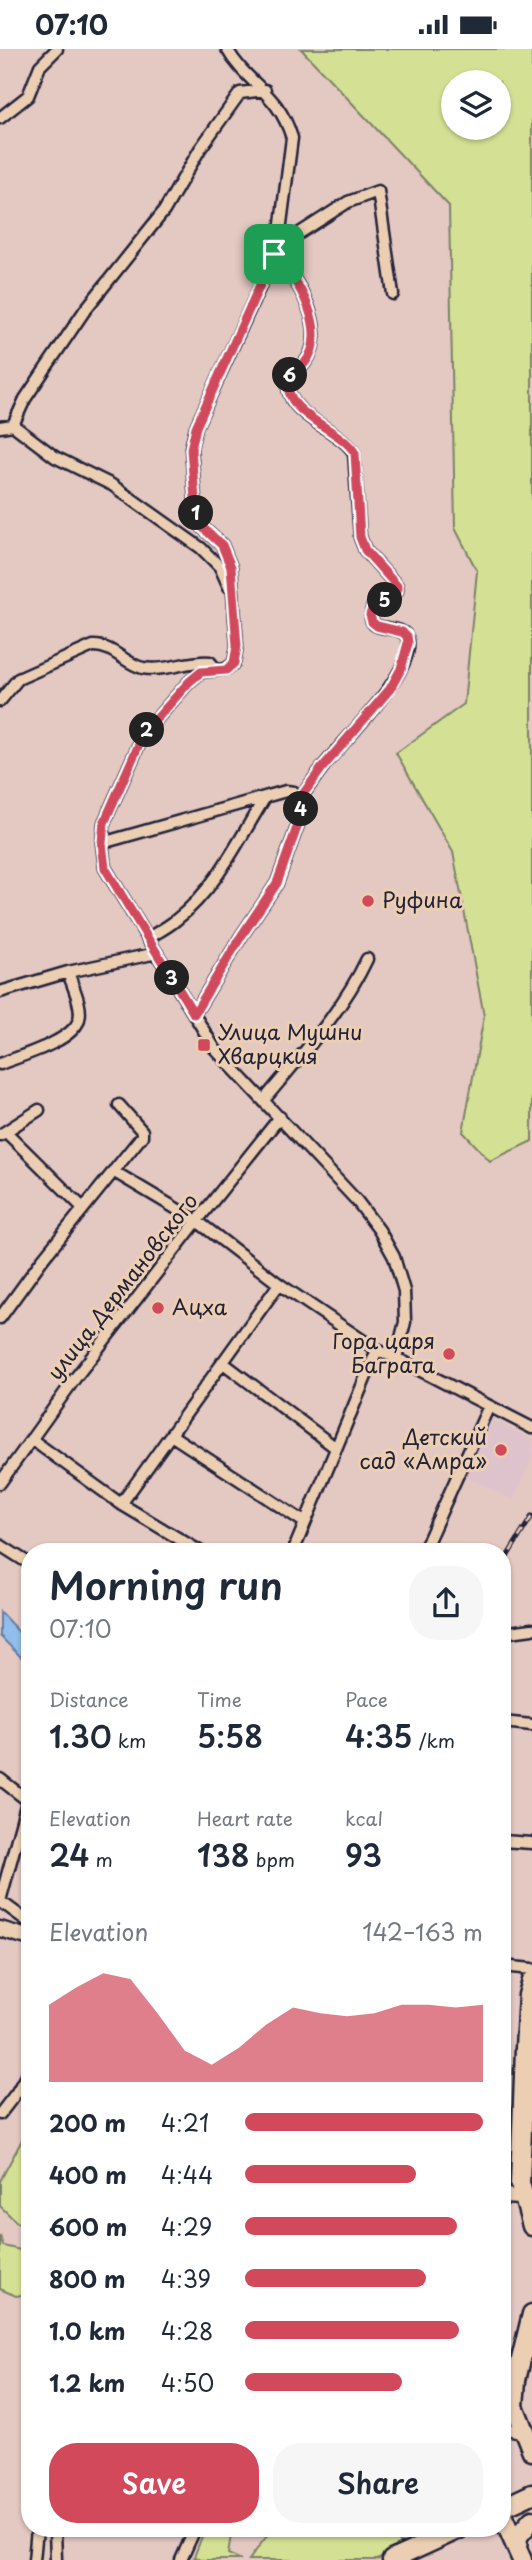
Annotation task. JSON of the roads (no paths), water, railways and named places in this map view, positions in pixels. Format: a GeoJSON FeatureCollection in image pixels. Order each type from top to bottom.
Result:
{"type":"FeatureCollection","features":[{"type":"Feature","properties":{"kind":"highway"},"geometry":{"type":"LineString","coordinates":[[532,1981],[528,1995],[525,2048],[521,2190],[532,2226]]}},
{"type":"Feature","properties":{"kind":"highway"},"geometry":{"type":"LineString","coordinates":[[532,2314],[516,2380],[514,2406],[528,2434],[532,2451]]}},
{"type":"Feature","properties":{"kind":"highway"},"geometry":{"type":"LineString","coordinates":[[511,2506],[531,2500]]}},
{"type":"Feature","properties":{"kind":"highway"},"geometry":{"type":"LineString","coordinates":[[520,2555],[518,2536],[532,2521]]}},
{"type":"Feature","properties":{"kind":"highway"},"geometry":{"type":"LineString","coordinates":[[511,2535],[520,2555]]}},
{"type":"Feature","properties":{"kind":"highway"},"geometry":{"type":"LineString","coordinates":[[392,2560],[442,2537]]}},
{"type":"Feature","properties":{"kind":"street"},"geometry":{"type":"LineString","coordinates":[[0,118],[28,96],[40,66],[57,49]]}},
{"type":"Feature","properties":{"kind":"street"},"geometry":{"type":"LineString","coordinates":[[227,49],[237,67],[265,90],[287,122],[292,138],[276,250],[196,427],[191,449],[196,512],[201,526],[222,545],[231,567],[237,646],[234,663],[226,670],[201,672],[144,733],[104,823],[102,843],[105,868],[215,1049],[357,1201],[379,1230],[394,1257],[404,1290],[405,1322],[396,1358]]}},
{"type":"Feature","properties":{"kind":"street"},"geometry":{"type":"LineString","coordinates":[[13,425],[25,399],[85,310],[164,211],[200,149],[240,93],[265,90]]}},
{"type":"Feature","properties":{"kind":"street"},"geometry":{"type":"LineString","coordinates":[[276,250],[348,202],[378,191],[393,295]]}},
{"type":"Feature","properties":{"kind":"street"},"geometry":{"type":"LineString","coordinates":[[194,1014],[277,883],[300,819],[301,797],[322,768],[390,689],[401,669],[408,643],[407,636],[402,632],[377,626],[370,615],[373,606],[393,596],[397,586],[365,550],[360,537],[355,453],[349,444],[303,412],[292,399],[288,389],[290,373],[304,365],[311,350],[314,330],[311,311],[290,270],[276,250]]}},
{"type":"Feature","properties":{"kind":"street"},"geometry":{"type":"LineString","coordinates":[[0,428],[13,425]]}},
{"type":"Feature","properties":{"kind":"street"},"geometry":{"type":"LineString","coordinates":[[13,425],[55,457],[112,485],[201,548],[220,567],[231,591]]}},
{"type":"Feature","properties":{"kind":"street"},"geometry":{"type":"LineString","coordinates":[[0,701],[18,679],[93,646],[103,645],[141,667],[158,669],[198,661],[210,662],[216,669]]}},
{"type":"Feature","properties":{"kind":"street"},"geometry":{"type":"LineString","coordinates":[[102,843],[286,791],[301,797]]}},
{"type":"Feature","properties":{"kind":"street"},"geometry":{"type":"LineString","coordinates":[[148,938],[177,920],[202,893],[222,867],[264,799]]}},
{"type":"Feature","properties":{"kind":"street"},"geometry":{"type":"LineString","coordinates":[[0,992],[68,972],[157,953]]}},
{"type":"Feature","properties":{"kind":"street"},"geometry":{"type":"LineString","coordinates":[[264,1100],[355,985],[367,960]]}},
{"type":"Feature","properties":{"kind":"street"},"geometry":{"type":"LineString","coordinates":[[0,1063],[63,1038],[74,1030],[80,1011],[68,972]]}},
{"type":"Feature","properties":{"kind":"street"},"geometry":{"type":"LineString","coordinates":[[0,1318],[83,1208],[142,1136],[142,1131],[119,1105]]}},
{"type":"Feature","properties":{"kind":"street"},"geometry":{"type":"LineString","coordinates":[[39,1110],[3,1134],[83,1208]]}},
{"type":"Feature","properties":{"kind":"street","name":"улица Дермановского"},"geometry":{"type":"LineString","coordinates":[[0,1483],[197,1220],[280,1117]]}},
{"type":"Feature","properties":{"kind":"street"},"geometry":{"type":"LineString","coordinates":[[113,1171],[197,1220],[279,1284],[377,1350],[532,1428]]}},
{"type":"Feature","properties":{"kind":"street"},"geometry":{"type":"LineString","coordinates":[[121,1504],[279,1284]]}},
{"type":"Feature","properties":{"kind":"street"},"geometry":{"type":"LineString","coordinates":[[296,1543],[377,1350]]}},
{"type":"Feature","properties":{"kind":"street"},"geometry":{"type":"LineString","coordinates":[[222,1361],[336,1448]]}},
{"type":"Feature","properties":{"kind":"street"},"geometry":{"type":"LineString","coordinates":[[427,1543],[489,1406]]}},
{"type":"Feature","properties":{"kind":"street"},"geometry":{"type":"LineString","coordinates":[[171,1435],[304,1522]]}},
{"type":"Feature","properties":{"kind":"street"},"geometry":{"type":"LineString","coordinates":[[31,1440],[121,1504],[186,1543]]}},
{"type":"Feature","properties":{"kind":"street"},"geometry":{"type":"LineString","coordinates":[[0,1545],[21,1558]]}},
{"type":"Feature","properties":{"kind":"street"},"geometry":{"type":"LineString","coordinates":[[511,1632],[532,1629]]}},
{"type":"Feature","properties":{"kind":"street"},"geometry":{"type":"LineString","coordinates":[[511,1723],[532,1725]]}},
{"type":"Feature","properties":{"kind":"street"},"geometry":{"type":"LineString","coordinates":[[0,1779],[21,1791]]}},
{"type":"Feature","properties":{"kind":"street"},"geometry":{"type":"LineString","coordinates":[[21,1822],[0,1901],[21,1916]]}},
{"type":"Feature","properties":{"kind":"street"},"geometry":{"type":"LineString","coordinates":[[511,1842],[532,1843]]}},
{"type":"Feature","properties":{"kind":"street"},"geometry":{"type":"LineString","coordinates":[[0,1929],[21,1935]]}},
{"type":"Feature","properties":{"kind":"street"},"geometry":{"type":"LineString","coordinates":[[511,1967],[532,1969]]}},
{"type":"Feature","properties":{"kind":"street"},"geometry":{"type":"LineString","coordinates":[[2,2107],[21,2085]]}},
{"type":"Feature","properties":{"kind":"street"},"geometry":{"type":"LineString","coordinates":[[511,2193],[521,2190]]}},
{"type":"Feature","properties":{"kind":"street"},"geometry":{"type":"LineString","coordinates":[[34,2560],[36,2537]]}},
{"type":"Feature","properties":{"kind":"street"},"geometry":{"type":"LineString","coordinates":[[55,2537],[56,2560]]}},
{"type":"Feature","properties":{"kind":"street"},"geometry":{"type":"LineString","coordinates":[[181,2560],[191,2537]]}},
{"type":"Feature","properties":{"kind":"water"},"geometry":{"type":"Polygon","coordinates":[[[0,1612],[21,1634],[21,1657],[0,1636],[0,1612]]]}},
{"type":"Feature","properties":{"kind":"waterway"},"geometry":{"type":"LineString","coordinates":[[511,2156],[532,2159]]}},
{"type":"Feature","properties":{"kind":"railway"},"geometry":{"type":"LineString","coordinates":[[511,1550],[532,1516]]}},
{"type":"Feature","properties":{"kind":"place","name":"Руфина"},"geometry":{"type":"Point","coordinates":[368,901]}},
{"type":"Feature","properties":{"kind":"place","name":"Улица Мушни Хварцкия"},"geometry":{"type":"Point","coordinates":[204,1045]}},
{"type":"Feature","properties":{"kind":"place","name":"Ацха"},"geometry":{"type":"Point","coordinates":[158,1308]}},
{"type":"Feature","properties":{"kind":"place","name":"Гора царя Баграта"},"geometry":{"type":"Point","coordinates":[449,1354]}},
{"type":"Feature","properties":{"kind":"place","name":"Детский сад «Амра»"},"geometry":{"type":"Point","coordinates":[501,1450]}}]}
